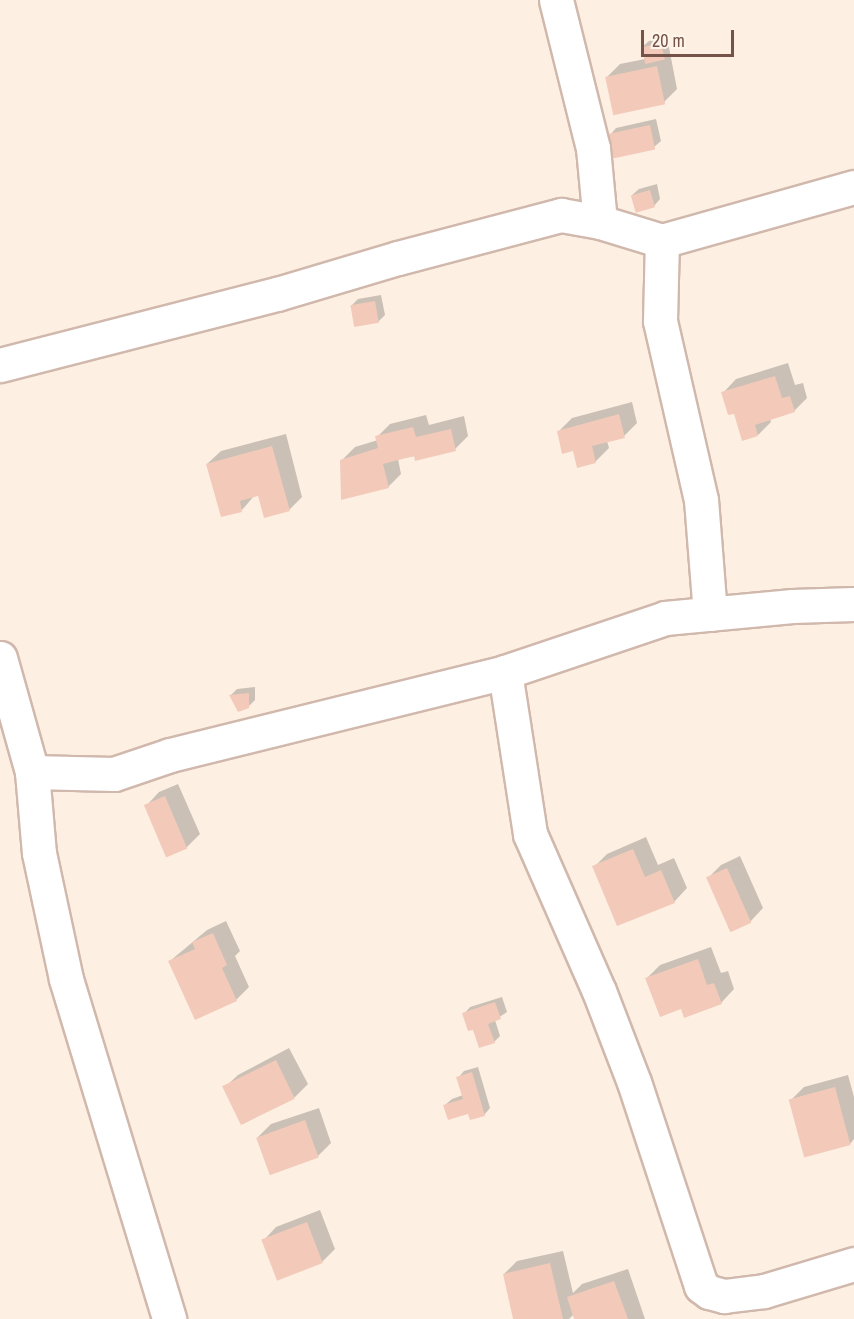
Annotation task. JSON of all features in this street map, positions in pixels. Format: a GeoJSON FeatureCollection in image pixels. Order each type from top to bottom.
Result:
{"type":"FeatureCollection","features":[{"type":"Feature","properties":{"kind":"street"},"geometry":{"type":"LineString","coordinates":[[556,0],[592,148],[600,222]]}},
{"type":"Feature","properties":{"kind":"street"},"geometry":{"type":"LineString","coordinates":[[0,365],[277,294],[398,258],[561,215],[600,222],[662,241],[854,187]]}},
{"type":"Feature","properties":{"kind":"street"},"geometry":{"type":"LineString","coordinates":[[662,241],[660,321],[701,500],[710,614]]}},
{"type":"Feature","properties":{"kind":"street"},"geometry":{"type":"LineString","coordinates":[[32,772],[114,774],[170,755],[505,672],[665,618],[792,606],[854,604]]}},
{"type":"Feature","properties":{"kind":"street"},"geometry":{"type":"LineString","coordinates":[[0,658],[6,709],[32,772],[39,853],[66,979],[169,1319]]}},
{"type":"Feature","properties":{"kind":"street"},"geometry":{"type":"LineString","coordinates":[[505,672],[530,834],[599,991],[634,1082],[701,1286],[709,1292],[724,1296],[764,1291],[854,1264]]}},
{"type":"Feature","properties":{"kind":"building"},"geometry":{"type":"Polygon","coordinates":[[[661,43],[665,60],[645,64],[642,47],[661,43]]]}},
{"type":"Feature","properties":{"kind":"building"},"geometry":{"type":"Polygon","coordinates":[[[657,66],[665,104],[613,115],[605,77],[657,66]]]}},
{"type":"Feature","properties":{"kind":"building"},"geometry":{"type":"Polygon","coordinates":[[[650,125],[655,149],[613,158],[608,134],[650,125]]]}},
{"type":"Feature","properties":{"kind":"building"},"geometry":{"type":"Polygon","coordinates":[[[650,190],[655,207],[636,213],[631,196],[650,190]]]}},
{"type":"Feature","properties":{"kind":"building"},"geometry":{"type":"Polygon","coordinates":[[[375,301],[379,323],[354,327],[350,305],[375,301]]]}},
{"type":"Feature","properties":{"kind":"building"},"geometry":{"type":"Polygon","coordinates":[[[775,376],[782,398],[790,396],[795,412],[755,425],[758,436],[742,441],[734,414],[728,415],[721,392],[775,376]]]}},
{"type":"Feature","properties":{"kind":"building"},"geometry":{"type":"Polygon","coordinates":[[[619,414],[625,438],[592,446],[596,463],[577,468],[573,451],[562,454],[557,431],[619,414]]]}},
{"type":"Feature","properties":{"kind":"building"},"geometry":{"type":"Polygon","coordinates":[[[413,427],[416,437],[451,429],[456,451],[415,461],[414,456],[383,464],[389,488],[341,500],[340,460],[378,448],[375,436],[413,427]]]}},
{"type":"Feature","properties":{"kind":"building"},"geometry":{"type":"Polygon","coordinates":[[[272,446],[290,511],[264,518],[258,496],[240,501],[242,512],[221,517],[206,464],[272,446]]]}},
{"type":"Feature","properties":{"kind":"building"},"geometry":{"type":"Polygon","coordinates":[[[249,693],[249,708],[238,712],[229,695],[249,693]]]}},
{"type":"Feature","properties":{"kind":"building"},"geometry":{"type":"Polygon","coordinates":[[[165,796],[187,848],[166,857],[144,805],[165,796]]]}},
{"type":"Feature","properties":{"kind":"building"},"geometry":{"type":"Polygon","coordinates":[[[633,849],[645,877],[661,870],[675,903],[617,926],[592,866],[633,849]]]}},
{"type":"Feature","properties":{"kind":"building"},"geometry":{"type":"Polygon","coordinates":[[[727,868],[751,923],[730,932],[706,877],[727,868]]]}},
{"type":"Feature","properties":{"kind":"building"},"geometry":{"type":"Polygon","coordinates":[[[213,933],[227,965],[222,968],[237,1001],[195,1020],[168,961],[195,949],[192,942],[213,933]]]}},
{"type":"Feature","properties":{"kind":"building"},"geometry":{"type":"Polygon","coordinates":[[[698,959],[707,985],[714,983],[722,1004],[684,1018],[681,1009],[660,1017],[645,978],[698,959]]]}},
{"type":"Feature","properties":{"kind":"building"},"geometry":{"type":"Polygon","coordinates":[[[495,1002],[501,1019],[488,1024],[495,1043],[479,1048],[473,1030],[468,1031],[462,1013],[495,1002]]]}},
{"type":"Feature","properties":{"kind":"building"},"geometry":{"type":"Polygon","coordinates":[[[276,1060],[295,1099],[241,1125],[222,1086],[276,1060]]]}},
{"type":"Feature","properties":{"kind":"building"},"geometry":{"type":"Polygon","coordinates":[[[472,1072],[485,1116],[470,1120],[468,1114],[448,1120],[443,1105],[463,1099],[456,1077],[472,1072]]]}},
{"type":"Feature","properties":{"kind":"building"},"geometry":{"type":"Polygon","coordinates":[[[835,1087],[851,1145],[804,1157],[789,1099],[835,1087]]]}},
{"type":"Feature","properties":{"kind":"building"},"geometry":{"type":"Polygon","coordinates":[[[305,1120],[319,1158],[270,1175],[256,1138],[305,1120]]]}},
{"type":"Feature","properties":{"kind":"building"},"geometry":{"type":"Polygon","coordinates":[[[307,1222],[323,1263],[277,1281],[261,1240],[307,1222]]]}},
{"type":"Feature","properties":{"kind":"building"},"geometry":{"type":"Polygon","coordinates":[[[550,1263],[563,1319],[513,1319],[503,1274],[550,1263]]]}},
{"type":"Feature","properties":{"kind":"building"},"geometry":{"type":"Polygon","coordinates":[[[614,1281],[628,1319],[574,1319],[567,1297],[614,1281]]]}}]}
